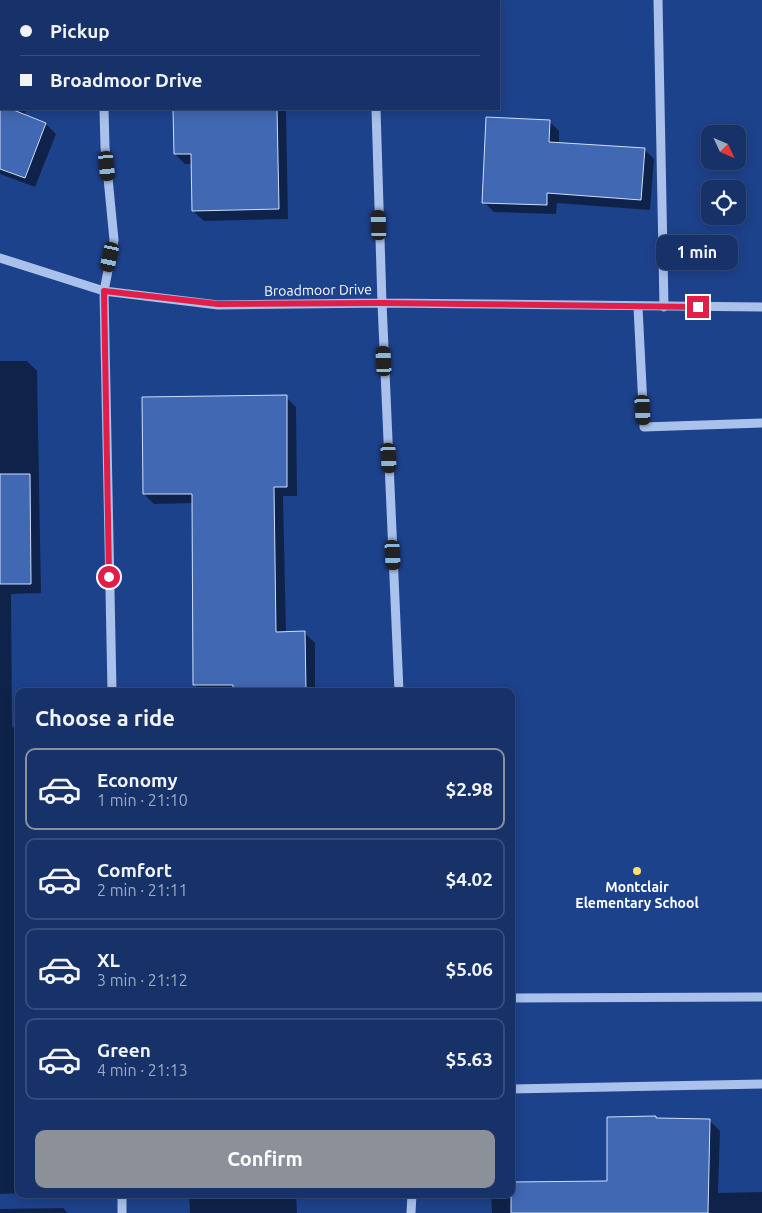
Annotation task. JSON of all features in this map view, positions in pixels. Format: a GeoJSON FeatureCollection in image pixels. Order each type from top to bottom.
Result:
{"type":"FeatureCollection","features":[{"type":"Feature","properties":{"kind":"street"},"geometry":{"type":"LineString","coordinates":[[658,0],[664,306]]}},
{"type":"Feature","properties":{"kind":"street"},"geometry":{"type":"LineString","coordinates":[[104,110],[105,147],[114,240],[104,291],[112,688]]}},
{"type":"Feature","properties":{"kind":"street"},"geometry":{"type":"LineString","coordinates":[[376,110],[382,303],[399,688]]}},
{"type":"Feature","properties":{"kind":"street","name":"Broadmoor Drive"},"geometry":{"type":"LineString","coordinates":[[0,258],[104,291],[218,304],[382,303],[762,307]]}},
{"type":"Feature","properties":{"kind":"street"},"geometry":{"type":"LineString","coordinates":[[638,307],[644,427],[762,423]]}},
{"type":"Feature","properties":{"kind":"street"},"geometry":{"type":"LineString","coordinates":[[515,998],[762,997]]}},
{"type":"Feature","properties":{"kind":"street"},"geometry":{"type":"LineString","coordinates":[[515,1089],[762,1084]]}},
{"type":"Feature","properties":{"kind":"street"},"geometry":{"type":"LineString","coordinates":[[122,1198],[122,1213]]}},
{"type":"Feature","properties":{"kind":"street"},"geometry":{"type":"LineString","coordinates":[[411,1213],[412,1198]]}},
{"type":"Feature","properties":{"kind":"building"},"geometry":{"type":"Polygon","coordinates":[[[0,110],[14,110],[46,123],[25,178],[0,169],[0,110]]]}},
{"type":"Feature","properties":{"kind":"building"},"geometry":{"type":"Polygon","coordinates":[[[173,110],[277,110],[279,209],[192,211],[191,154],[174,154],[173,110]]]}},
{"type":"Feature","properties":{"kind":"building"},"geometry":{"type":"Polygon","coordinates":[[[486,117],[550,120],[549,142],[645,148],[641,200],[547,193],[547,205],[482,203],[486,117]]]}},
{"type":"Feature","properties":{"kind":"building"},"geometry":{"type":"Polygon","coordinates":[[[287,395],[287,487],[274,487],[276,632],[305,631],[306,688],[233,688],[233,685],[193,685],[192,494],[143,494],[142,397],[287,395]]]}},
{"type":"Feature","properties":{"kind":"building"},"geometry":{"type":"Polygon","coordinates":[[[0,474],[30,474],[31,584],[0,584],[0,474]]]}},
{"type":"Feature","properties":{"kind":"building"},"geometry":{"type":"Polygon","coordinates":[[[656,1116],[656,1118],[710,1119],[708,1213],[511,1213],[511,1198],[515,1198],[515,1182],[607,1181],[607,1117],[656,1116]]]}},
{"type":"Feature","properties":{"kind":"place","name":"Montclair Elementary School"},"geometry":{"type":"Point","coordinates":[637,871]}},
{"type":"Feature","properties":{"kind":"route"},"geometry":{"type":"LineString","coordinates":[[109,577],[104,291],[218,304],[382,303],[698,307]]}}]}
